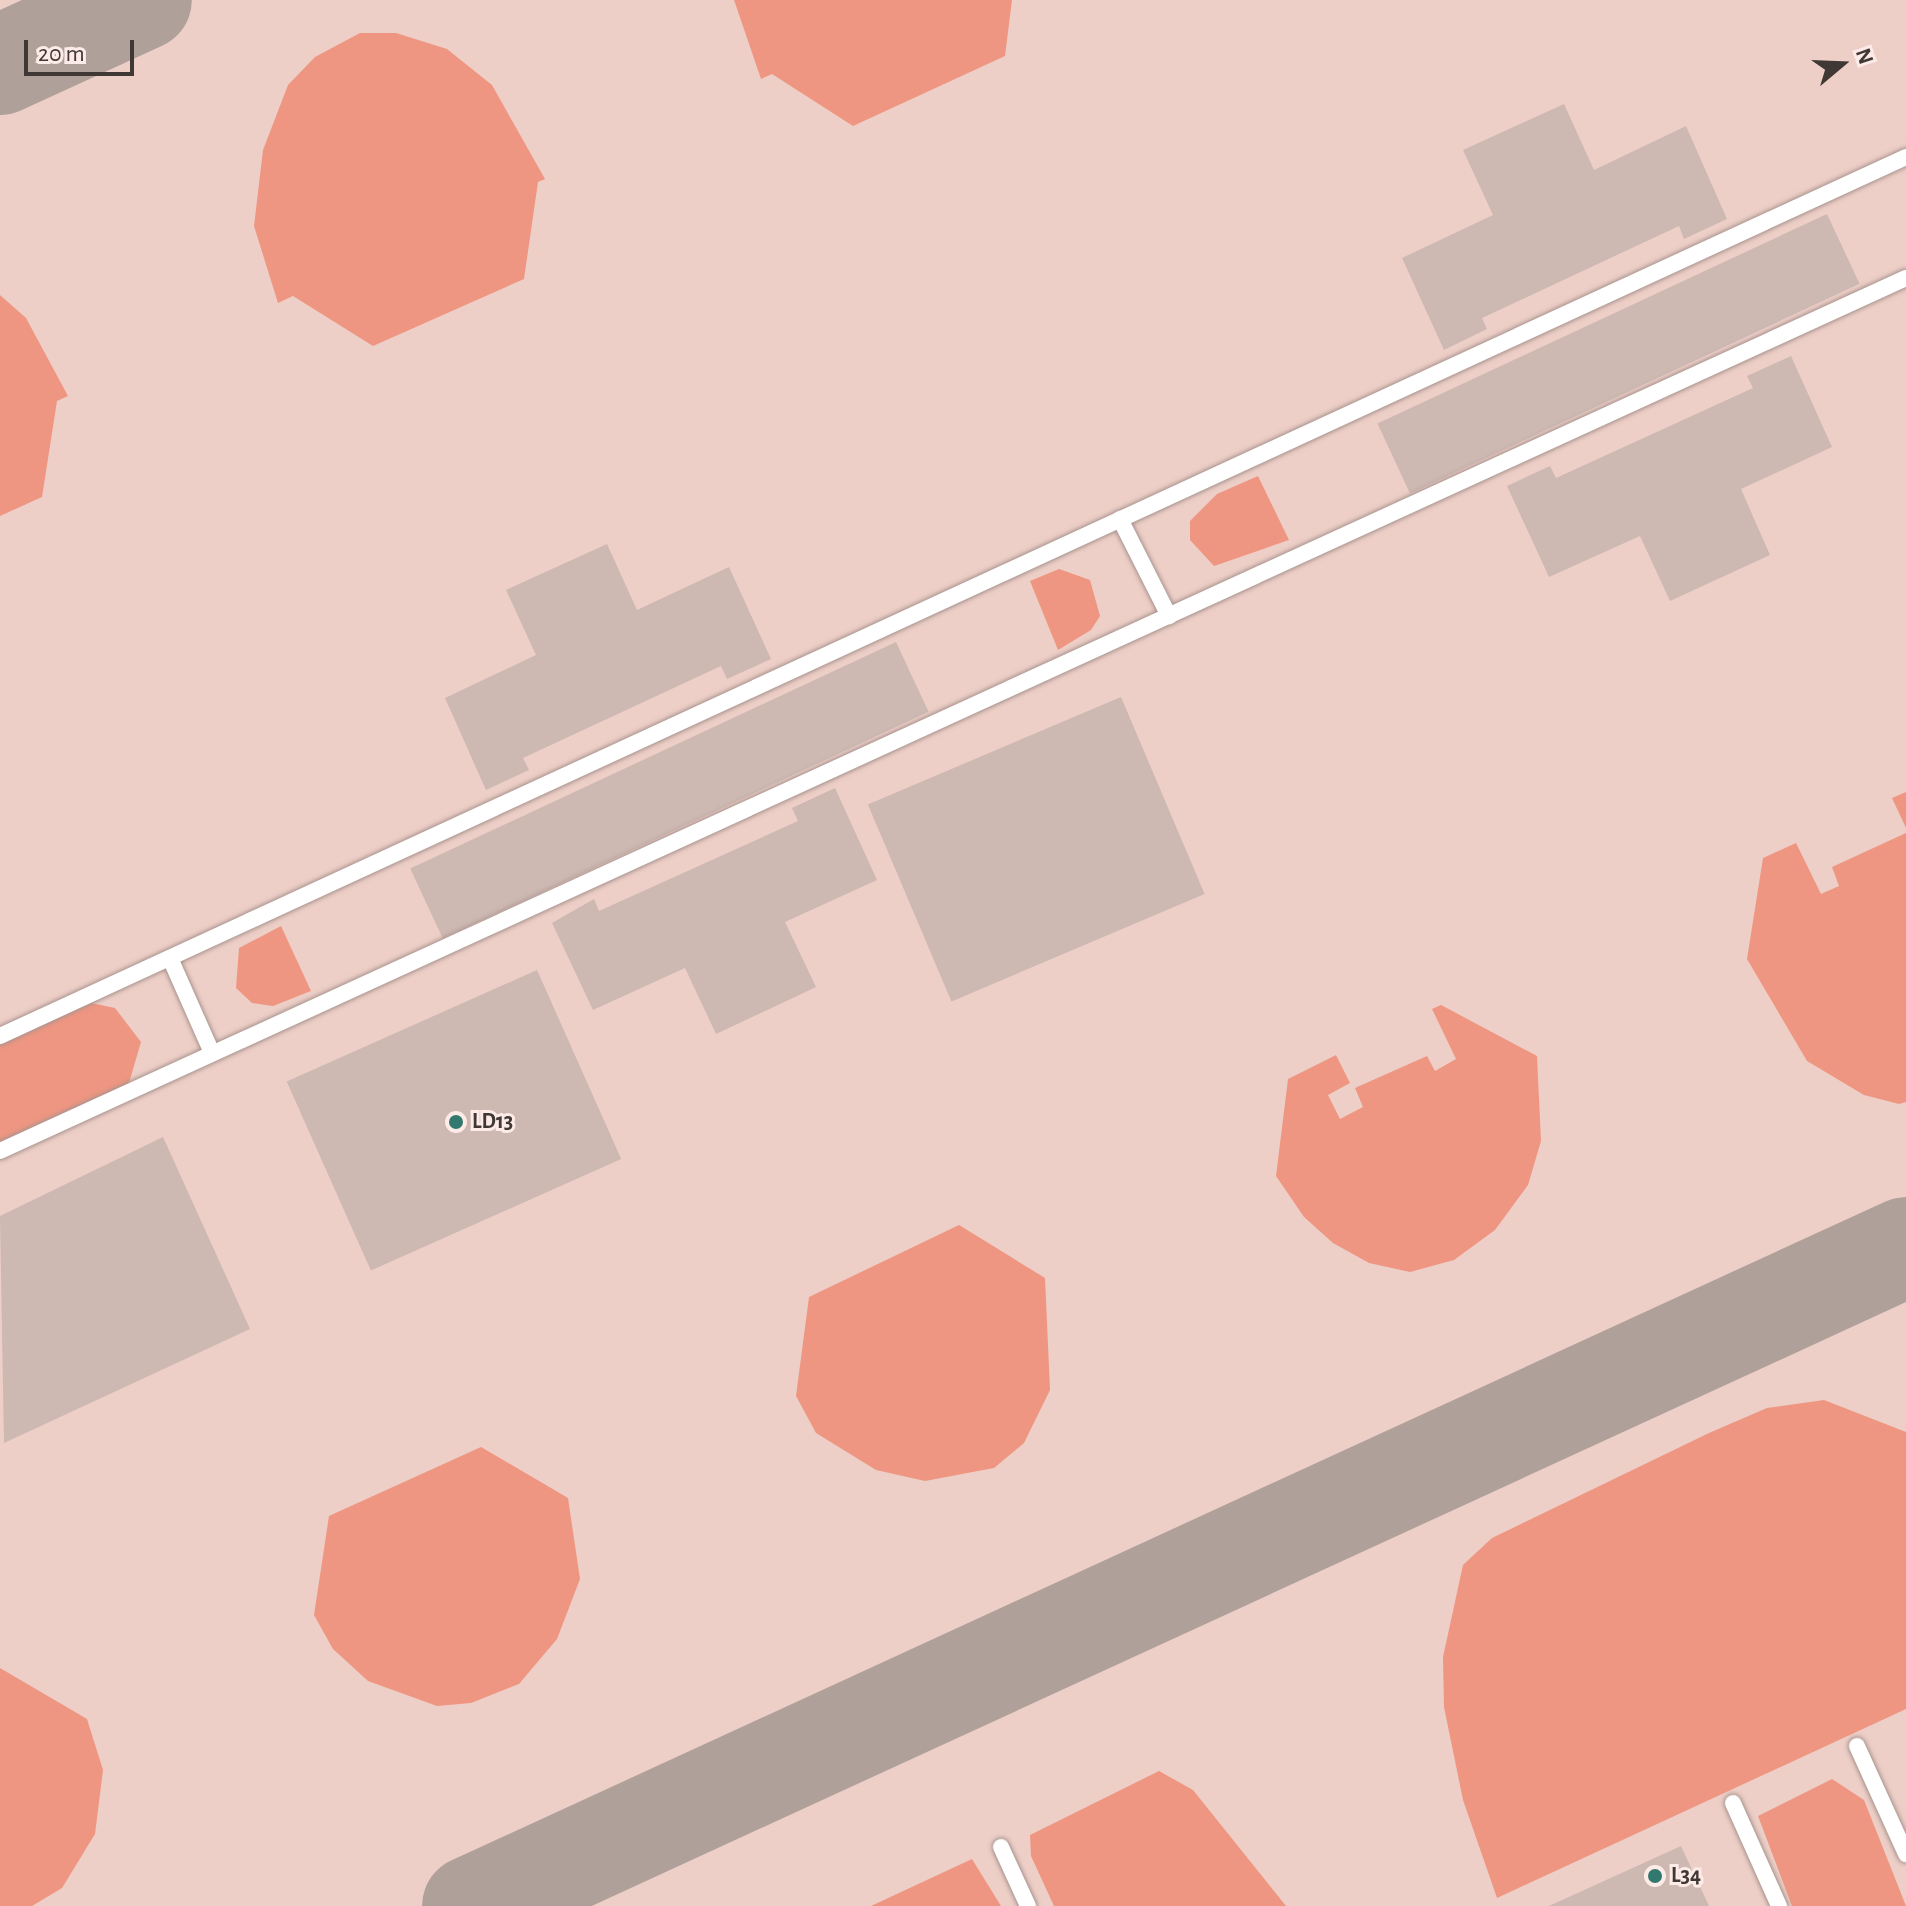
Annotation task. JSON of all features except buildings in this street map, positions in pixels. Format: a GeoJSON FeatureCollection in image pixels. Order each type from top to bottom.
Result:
{"type":"FeatureCollection","features":[{"type":"Feature","properties":{"kind":"lane"},"geometry":{"type":"LineString","coordinates":[[0,1036],[1906,157]]}},
{"type":"Feature","properties":{"kind":"lane"},"geometry":{"type":"LineString","coordinates":[[0,1151],[1906,278]]}},
{"type":"Feature","properties":{"kind":"lane"},"geometry":{"type":"LineString","coordinates":[[1120,519],[1169,616]]}},
{"type":"Feature","properties":{"kind":"lane"},"geometry":{"type":"LineString","coordinates":[[170,958],[212,1053]]}},
{"type":"Feature","properties":{"kind":"lane"},"geometry":{"type":"LineString","coordinates":[[1857,1746],[1906,1854]]}},
{"type":"Feature","properties":{"kind":"lane"},"geometry":{"type":"LineString","coordinates":[[1733,1803],[1779,1906]]}},
{"type":"Feature","properties":{"kind":"lane"},"geometry":{"type":"LineString","coordinates":[[1001,1847],[1028,1906]]}},
{"type":"Feature","properties":{"kind":"shaded area"},"geometry":{"type":"Polygon","coordinates":[[[0,0],[1906,0],[1906,1906],[0,1906],[0,0]]]}},
{"type":"Feature","properties":{"kind":"shaded area"},"geometry":{"type":"Polygon","coordinates":[[[734,0],[1012,0],[1005,56],[853,126],[772,74],[761,79],[734,0]]]}},
{"type":"Feature","properties":{"kind":"shaded area"},"geometry":{"type":"Polygon","coordinates":[[[360,33],[396,33],[447,49],[492,85],[545,179],[538,182],[524,279],[373,346],[293,296],[278,303],[254,226],[263,150],[288,85],[315,57],[360,33]]]}},
{"type":"Feature","properties":{"kind":"shaded area"},"geometry":{"type":"Polygon","coordinates":[[[0,295],[26,318],[68,396],[57,401],[42,497],[0,516],[0,295]]]}},
{"type":"Feature","properties":{"kind":"shaded area"},"geometry":{"type":"Polygon","coordinates":[[[1258,476],[1289,540],[1214,566],[1190,540],[1190,521],[1217,494],[1258,476]]]}},
{"type":"Feature","properties":{"kind":"shaded area"},"geometry":{"type":"Polygon","coordinates":[[[1059,569],[1090,580],[1100,616],[1091,630],[1058,650],[1030,581],[1059,569]]]}},
{"type":"Feature","properties":{"kind":"shaded area"},"geometry":{"type":"Polygon","coordinates":[[[1906,792],[1906,828],[1892,798],[1906,792]]]}},
{"type":"Feature","properties":{"kind":"shaded area"},"geometry":{"type":"Polygon","coordinates":[[[1906,833],[1906,1102],[1899,1104],[1864,1095],[1807,1061],[1747,959],[1763,858],[1796,843],[1821,894],[1839,886],[1832,867],[1906,833]]]}},
{"type":"Feature","properties":{"kind":"shaded area"},"geometry":{"type":"Polygon","coordinates":[[[281,926],[311,991],[273,1006],[252,1003],[236,988],[239,948],[281,926]]]}},
{"type":"Feature","properties":{"kind":"shaded area"},"geometry":{"type":"Polygon","coordinates":[[[91,1003],[115,1008],[141,1042],[129,1083],[0,1142],[0,1045],[91,1003]]]}},
{"type":"Feature","properties":{"kind":"shaded area"},"geometry":{"type":"Polygon","coordinates":[[[1441,1005],[1537,1056],[1541,1141],[1528,1185],[1495,1230],[1454,1260],[1410,1272],[1369,1263],[1333,1243],[1304,1217],[1276,1176],[1288,1079],[1336,1055],[1350,1083],[1328,1095],[1340,1119],[1363,1107],[1355,1088],[1427,1056],[1435,1071],[1456,1059],[1432,1009],[1441,1005]]]}},
{"type":"Feature","properties":{"kind":"shaded area"},"geometry":{"type":"Polygon","coordinates":[[[959,1225],[1045,1278],[1050,1390],[1024,1443],[994,1468],[925,1481],[876,1470],[816,1433],[796,1396],[809,1297],[959,1225]]]}},
{"type":"Feature","properties":{"kind":"shaded area"},"geometry":{"type":"Polygon","coordinates":[[[1824,1400],[1906,1432],[1906,1709],[1497,1898],[1463,1800],[1444,1707],[1443,1657],[1463,1565],[1492,1538],[1709,1433],[1767,1408],[1824,1400]]]}},
{"type":"Feature","properties":{"kind":"shaded area"},"geometry":{"type":"Polygon","coordinates":[[[481,1447],[568,1498],[580,1579],[557,1639],[519,1684],[471,1703],[437,1706],[368,1681],[333,1649],[314,1615],[329,1516],[481,1447]]]}},
{"type":"Feature","properties":{"kind":"shaded area"},"geometry":{"type":"Polygon","coordinates":[[[0,1668],[87,1719],[103,1770],[95,1834],[62,1888],[32,1906],[0,1906],[0,1668]]]}},
{"type":"Feature","properties":{"kind":"shaded area"},"geometry":{"type":"Polygon","coordinates":[[[1159,1771],[1193,1790],[1286,1906],[1054,1906],[1031,1856],[1030,1835],[1159,1771]]]}},
{"type":"Feature","properties":{"kind":"shaded area"},"geometry":{"type":"Polygon","coordinates":[[[1832,1779],[1864,1800],[1906,1906],[1792,1906],[1758,1816],[1832,1779]]]}},
{"type":"Feature","properties":{"kind":"shaded area"},"geometry":{"type":"Polygon","coordinates":[[[972,1859],[1001,1906],[871,1906],[972,1859]]]}},
{"type":"Feature","properties":{"kind":"taxiway"},"geometry":{"type":"LineString","coordinates":[[0,65],[142,0]]}},
{"type":"Feature","properties":{"kind":"taxiway"},"geometry":{"type":"LineString","coordinates":[[472,1906],[1906,1247]]}},
{"type":"Feature","properties":{"kind":"place","name":"LD13"},"geometry":{"type":"Point","coordinates":[456,1122]}},
{"type":"Feature","properties":{"kind":"place","name":"L34"},"geometry":{"type":"Point","coordinates":[1655,1876]}}]}
